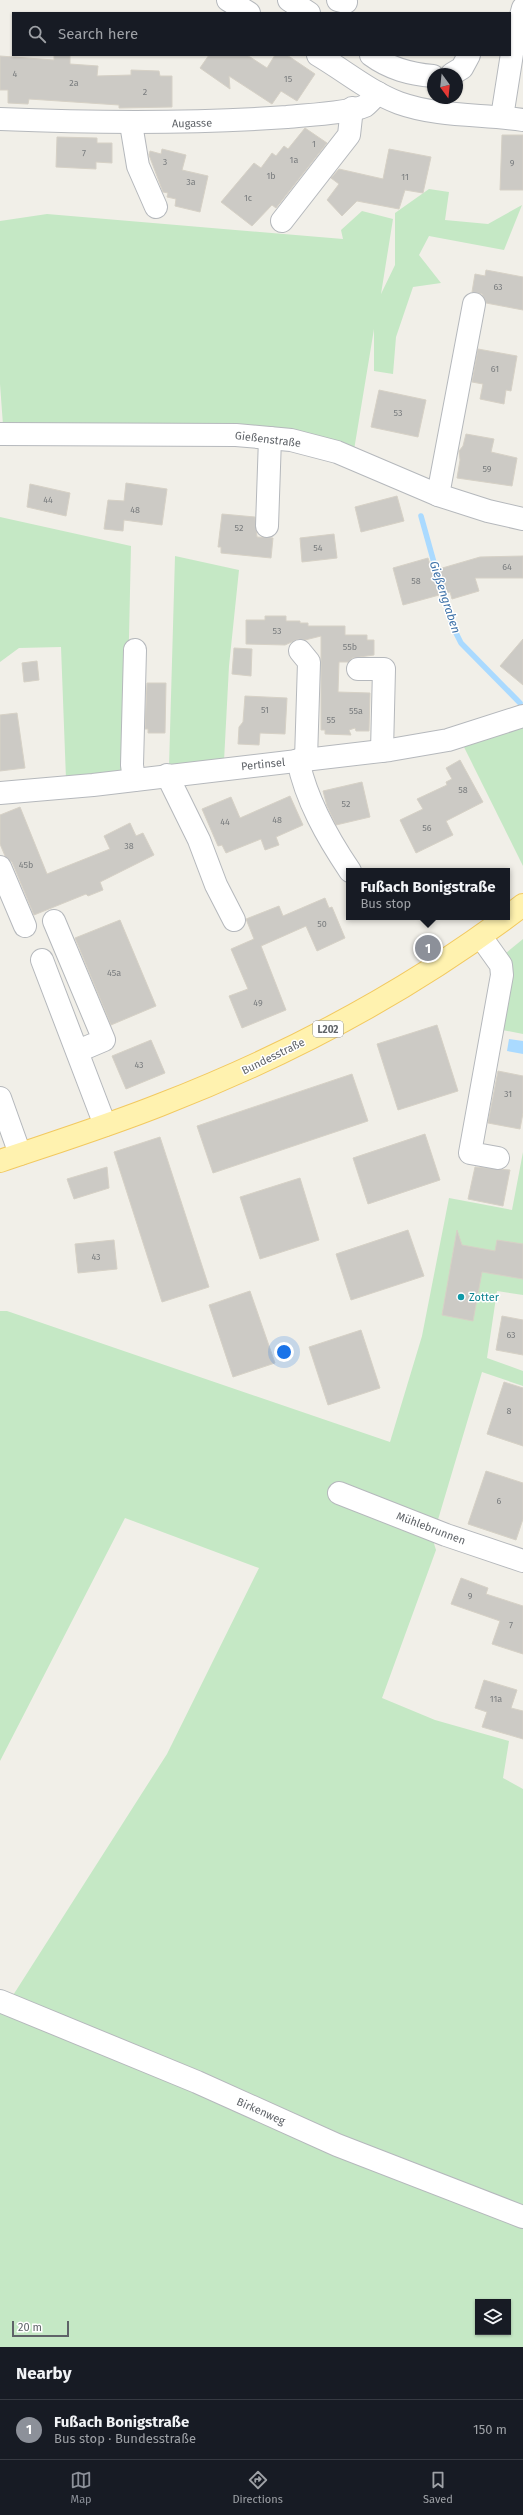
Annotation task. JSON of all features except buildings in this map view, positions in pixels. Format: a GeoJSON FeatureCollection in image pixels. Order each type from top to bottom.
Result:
{"type":"FeatureCollection","features":[{"type":"Feature","properties":{"kind":"main road","name":"Bundesstraße"},"geometry":{"type":"LineString","coordinates":[[510,915],[523,905]]}},
{"type":"Feature","properties":{"kind":"main road","name":"Bundesstraße"},"geometry":{"type":"LineString","coordinates":[[10,1157],[159,1106],[234,1074],[321,1033],[407,986],[482,937],[504,920]]}},
{"type":"Feature","properties":{"kind":"street"},"geometry":{"type":"LineString","coordinates":[[228,0],[247,12]]}},
{"type":"Feature","properties":{"kind":"street"},"geometry":{"type":"LineString","coordinates":[[289,0],[308,12]]}},
{"type":"Feature","properties":{"kind":"street"},"geometry":{"type":"LineString","coordinates":[[320,56],[378,93],[400,103],[422,108],[513,118],[514,41],[523,8]]}},
{"type":"Feature","properties":{"kind":"street"},"geometry":{"type":"LineString","coordinates":[[371,56],[385,66],[412,74],[427,75]]}},
{"type":"Feature","properties":{"kind":"street"},"geometry":{"type":"LineString","coordinates":[[462,68],[468,56]]}},
{"type":"Feature","properties":{"kind":"street","name":"Augasse"},"geometry":{"type":"LineString","coordinates":[[0,119],[131,124],[210,123],[317,114],[365,106],[378,93]]}},
{"type":"Feature","properties":{"kind":"street"},"geometry":{"type":"LineString","coordinates":[[282,222],[349,135],[352,108]]}},
{"type":"Feature","properties":{"kind":"street"},"geometry":{"type":"LineString","coordinates":[[131,124],[138,166],[156,207]]}},
{"type":"Feature","properties":{"kind":"street"},"geometry":{"type":"LineString","coordinates":[[438,495],[474,304]]}},
{"type":"Feature","properties":{"kind":"street","name":"Gießenstraße"},"geometry":{"type":"LineString","coordinates":[[0,434],[236,435],[291,440],[337,452],[438,495],[488,511],[523,518]]}},
{"type":"Feature","properties":{"kind":"street"},"geometry":{"type":"LineString","coordinates":[[267,526],[270,438]]}},
{"type":"Feature","properties":{"kind":"street"},"geometry":{"type":"LineString","coordinates":[[134,780],[132,765],[135,650]]}},
{"type":"Feature","properties":{"kind":"street"},"geometry":{"type":"LineString","coordinates":[[300,651],[309,662],[301,773],[322,827],[348,868]]}},
{"type":"Feature","properties":{"kind":"street"},"geometry":{"type":"LineString","coordinates":[[358,668],[384,669],[382,751]]}},
{"type":"Feature","properties":{"kind":"street","name":"Pertinsel"},"geometry":{"type":"LineString","coordinates":[[0,793],[134,780],[382,751],[448,740],[523,716]]}},
{"type":"Feature","properties":{"kind":"street"},"geometry":{"type":"LineString","coordinates":[[167,776],[199,840],[216,885],[234,920]]}},
{"type":"Feature","properties":{"kind":"street"},"geometry":{"type":"LineString","coordinates":[[0,867],[25,926]]}},
{"type":"Feature","properties":{"kind":"street"},"geometry":{"type":"LineString","coordinates":[[54,921],[104,1040],[78,1051]]}},
{"type":"Feature","properties":{"kind":"street"},"geometry":{"type":"LineString","coordinates":[[482,937],[501,965],[502,975],[470,1153],[498,1158]]}},
{"type":"Feature","properties":{"kind":"street"},"geometry":{"type":"LineString","coordinates":[[42,960],[105,1125]]}},
{"type":"Feature","properties":{"kind":"street"},"geometry":{"type":"LineString","coordinates":[[0,1098],[10,1157]]}},
{"type":"Feature","properties":{"kind":"street","name":"Mühlebrunnen"},"geometry":{"type":"LineString","coordinates":[[339,1493],[446,1535],[523,1561]]}},
{"type":"Feature","properties":{"kind":"street","name":"Birkenweg"},"geometry":{"type":"LineString","coordinates":[[0,2001],[197,2082],[337,2145],[523,2217]]}},
{"type":"Feature","properties":{"kind":"green space"},"geometry":{"type":"Polygon","coordinates":[[[429,189],[449,192],[445,220],[488,224],[522,205],[504,250],[429,236],[419,255],[441,283],[413,287],[396,337],[393,374],[374,371],[374,329],[354,450],[3,425],[0,384],[0,221],[47,214],[343,239],[341,230],[362,211],[393,219],[381,294],[395,265],[395,213],[429,189]]]}},
{"type":"Feature","properties":{"kind":"green space"},"geometry":{"type":"Polygon","coordinates":[[[0,517],[131,546],[126,772],[66,779],[61,647],[19,648],[0,662],[0,517]]]}},
{"type":"Feature","properties":{"kind":"green space"},"geometry":{"type":"Polygon","coordinates":[[[175,556],[239,570],[229,666],[224,761],[169,767],[175,556]]]}},
{"type":"Feature","properties":{"kind":"green space"},"geometry":{"type":"Polygon","coordinates":[[[523,723],[523,866],[461,741],[523,723]]]}},
{"type":"Feature","properties":{"kind":"green space"},"geometry":{"type":"Polygon","coordinates":[[[523,939],[523,1034],[497,1029],[506,953],[523,939]]]}},
{"type":"Feature","properties":{"kind":"green space"},"geometry":{"type":"Polygon","coordinates":[[[523,1152],[523,1295],[497,1291],[487,1358],[523,1371],[523,1386],[482,1372],[437,1523],[431,1534],[436,1550],[382,1698],[435,1720],[509,1741],[503,1778],[523,1789],[523,2211],[10,2000],[167,1754],[259,1568],[125,1518],[0,1761],[0,1311],[7,1311],[390,1442],[422,1336],[449,1198],[512,1210],[523,1152]]]}},
{"type":"Feature","properties":{"kind":"green space"},"geometry":{"type":"Polygon","coordinates":[[[0,2005],[523,2221],[523,2347],[0,2347],[0,2005]]]}},
{"type":"Feature","properties":{"kind":"water"},"geometry":{"type":"Polygon","coordinates":[[[509,1039],[523,1041],[523,1054],[507,1051],[509,1039]]]}},
{"type":"Feature","properties":{"kind":"waterway","name":"Gießengraben"},"geometry":{"type":"LineString","coordinates":[[421,516],[438,577]]}},
{"type":"Feature","properties":{"kind":"waterway","name":"Gießengraben"},"geometry":{"type":"LineString","coordinates":[[441,587],[452,625],[461,643],[520,703]]}},
{"type":"Feature","properties":{"kind":"place","name":"Fußach Bonigstraße"},"geometry":{"type":"Point","coordinates":[428,948]}},
{"type":"Feature","properties":{"kind":"place","name":"Zotter"},"geometry":{"type":"Point","coordinates":[461,1297]}}]}
